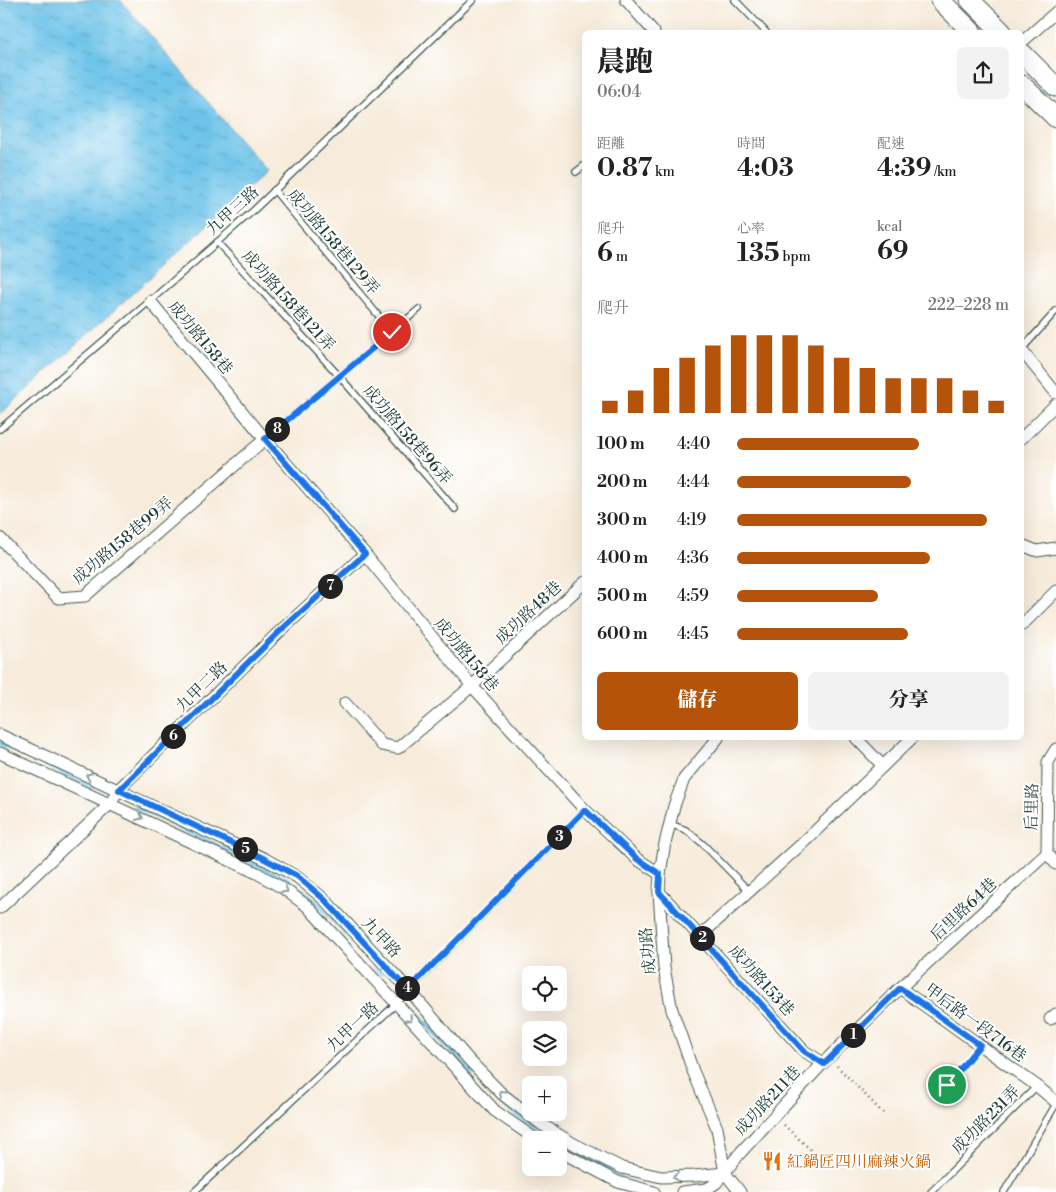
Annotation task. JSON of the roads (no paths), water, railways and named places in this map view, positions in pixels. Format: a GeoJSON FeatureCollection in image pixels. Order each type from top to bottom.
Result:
{"type":"FeatureCollection","features":[{"type":"Feature","properties":{"kind":"main road"},"geometry":{"type":"LineString","coordinates":[[940,0],[970,30]]}},
{"type":"Feature","properties":{"kind":"main road"},"geometry":{"type":"LineString","coordinates":[[970,0],[1000,30]]}},
{"type":"Feature","properties":{"kind":"main road"},"geometry":{"type":"LineString","coordinates":[[1024,55],[1056,87]]}},
{"type":"Feature","properties":{"kind":"main road"},"geometry":{"type":"LineString","coordinates":[[1024,87],[1056,118]]}},
{"type":"Feature","properties":{"kind":"street"},"geometry":{"type":"LineString","coordinates":[[626,0],[652,30]]}},
{"type":"Feature","properties":{"kind":"street"},"geometry":{"type":"LineString","coordinates":[[1024,40],[1056,12]]}},
{"type":"Feature","properties":{"kind":"street","name":"成功路158巷"},"geometry":{"type":"LineString","coordinates":[[150,301],[265,439],[365,554],[472,686],[585,810],[637,859],[660,874]]}},
{"type":"Feature","properties":{"kind":"street"},"geometry":{"type":"LineString","coordinates":[[1024,353],[1056,393]]}},
{"type":"Feature","properties":{"kind":"street"},"geometry":{"type":"LineString","coordinates":[[1024,436],[1056,404]]}},
{"type":"Feature","properties":{"kind":"street","name":"成功路158巷99弄"},"geometry":{"type":"LineString","coordinates":[[0,538],[58,598],[84,596],[265,439]]}},
{"type":"Feature","properties":{"kind":"street"},"geometry":{"type":"LineString","coordinates":[[1024,546],[1037,551],[1056,548]]}},
{"type":"Feature","properties":{"kind":"street","name":"九甲二路"},"geometry":{"type":"LineString","coordinates":[[0,908],[110,804],[119,790],[278,633],[365,554]]}},
{"type":"Feature","properties":{"kind":"street","name":"成功路48巷"},"geometry":{"type":"LineString","coordinates":[[345,703],[382,745],[398,748],[472,686],[582,585]]}},
{"type":"Feature","properties":{"kind":"street"},"geometry":{"type":"LineString","coordinates":[[1024,623],[1056,591]]}},
{"type":"Feature","properties":{"kind":"street","name":"九甲路"},"geometry":{"type":"LineString","coordinates":[[1,737],[119,790],[297,876],[324,899],[481,1073],[502,1094],[541,1124],[622,1168],[661,1177],[725,1173]]}},
{"type":"Feature","properties":{"kind":"street","name":"成功路"},"geometry":{"type":"LineString","coordinates":[[716,740],[684,779],[674,806],[670,824],[660,874],[659,892],[664,968],[672,1010],[693,1071],[717,1128],[725,1173],[740,1192]]}},
{"type":"Feature","properties":{"kind":"street"},"geometry":{"type":"LineString","coordinates":[[858,740],[883,766]]}},
{"type":"Feature","properties":{"kind":"street"},"geometry":{"type":"LineString","coordinates":[[700,936],[805,841],[910,740]]}},
{"type":"Feature","properties":{"kind":"street","name":"后里路"},"geometry":{"type":"LineString","coordinates":[[1056,749],[1048,762],[1047,853],[1056,864]]}},
{"type":"Feature","properties":{"kind":"street","name":"九甲路"},"geometry":{"type":"LineString","coordinates":[[0,753],[257,873],[284,889],[307,906],[496,1111],[525,1131]]}},
{"type":"Feature","properties":{"kind":"street","name":"后里路64巷"},"geometry":{"type":"LineString","coordinates":[[900,988],[1047,853]]}},
{"type":"Feature","properties":{"kind":"street","name":"成功路153巷"},"geometry":{"type":"LineString","coordinates":[[659,892],[804,1051],[826,1061]]}},
{"type":"Feature","properties":{"kind":"street","name":"甲后路一段716巷"},"geometry":{"type":"LineString","coordinates":[[900,988],[1037,1086],[1056,1103]]}},
{"type":"Feature","properties":{"kind":"street","name":"成功路211巷"},"geometry":{"type":"LineString","coordinates":[[725,1173],[741,1152],[826,1061],[900,988]]}},
{"type":"Feature","properties":{"kind":"street"},"geometry":{"type":"LineString","coordinates":[[567,1155],[618,1182],[654,1192]]}},
{"type":"Feature","properties":{"kind":"street"},"geometry":{"type":"LineString","coordinates":[[682,1192],[706,1189],[725,1173]]}},
{"type":"Feature","properties":{"kind":"lane","name":"九甲三路"},"geometry":{"type":"LineString","coordinates":[[0,429],[217,242],[473,0]]}},
{"type":"Feature","properties":{"kind":"lane"},"geometry":{"type":"LineString","coordinates":[[735,0],[764,30]]}},
{"type":"Feature","properties":{"kind":"lane"},"geometry":{"type":"LineString","coordinates":[[576,172],[582,167]]}},
{"type":"Feature","properties":{"kind":"lane","name":"成功路158巷129弄"},"geometry":{"type":"LineString","coordinates":[[274,190],[392,332]]}},
{"type":"Feature","properties":{"kind":"lane","name":"成功路158巷121弄"},"geometry":{"type":"LineString","coordinates":[[217,242],[340,377]]}},
{"type":"Feature","properties":{"kind":"lane"},"geometry":{"type":"LineString","coordinates":[[265,439],[419,309]]}},
{"type":"Feature","properties":{"kind":"lane"},"geometry":{"type":"LineString","coordinates":[[1024,348],[1056,311]]}},
{"type":"Feature","properties":{"kind":"lane","name":"成功路158巷96弄"},"geometry":{"type":"LineString","coordinates":[[340,377],[455,509]]}},
{"type":"Feature","properties":{"kind":"lane","name":"九甲一路"},"geometry":{"type":"LineString","coordinates":[[194,1192],[396,1004],[585,810]]}},
{"type":"Feature","properties":{"kind":"lane"},"geometry":{"type":"LineString","coordinates":[[670,824],[686,830],[703,844],[749,891]]}},
{"type":"Feature","properties":{"kind":"lane"},"geometry":{"type":"LineString","coordinates":[[470,1084],[481,1073]]}},
{"type":"Feature","properties":{"kind":"lane","name":"成功路231弄"},"geometry":{"type":"LineString","coordinates":[[931,1192],[1037,1086]]}},
{"type":"Feature","properties":{"kind":"lane"},"geometry":{"type":"LineString","coordinates":[[1004,1192],[1056,1103]]}},
{"type":"Feature","properties":{"kind":"water"},"geometry":{"type":"Polygon","coordinates":[[[0,0],[120,0],[267,171],[0,414],[0,0]]]}},
{"type":"Feature","properties":{"kind":"waterway"},"geometry":{"type":"LineString","coordinates":[[0,743],[93,787]]}},
{"type":"Feature","properties":{"kind":"waterway"},"geometry":{"type":"LineString","coordinates":[[135,806],[288,880],[316,901],[381,973]]}},
{"type":"Feature","properties":{"kind":"waterway"},"geometry":{"type":"LineString","coordinates":[[416,1012],[472,1074]]}},
{"type":"Feature","properties":{"kind":"waterway"},"geometry":{"type":"LineString","coordinates":[[481,1083],[516,1114],[542,1131]]}},
{"type":"Feature","properties":{"kind":"waterway"},"geometry":{"type":"LineString","coordinates":[[582,1154],[621,1175]]}},
{"type":"Feature","properties":{"kind":"place","name":"紅鍋匠四川麻辣火鍋"},"geometry":{"type":"Point","coordinates":[772,1161]}}]}
